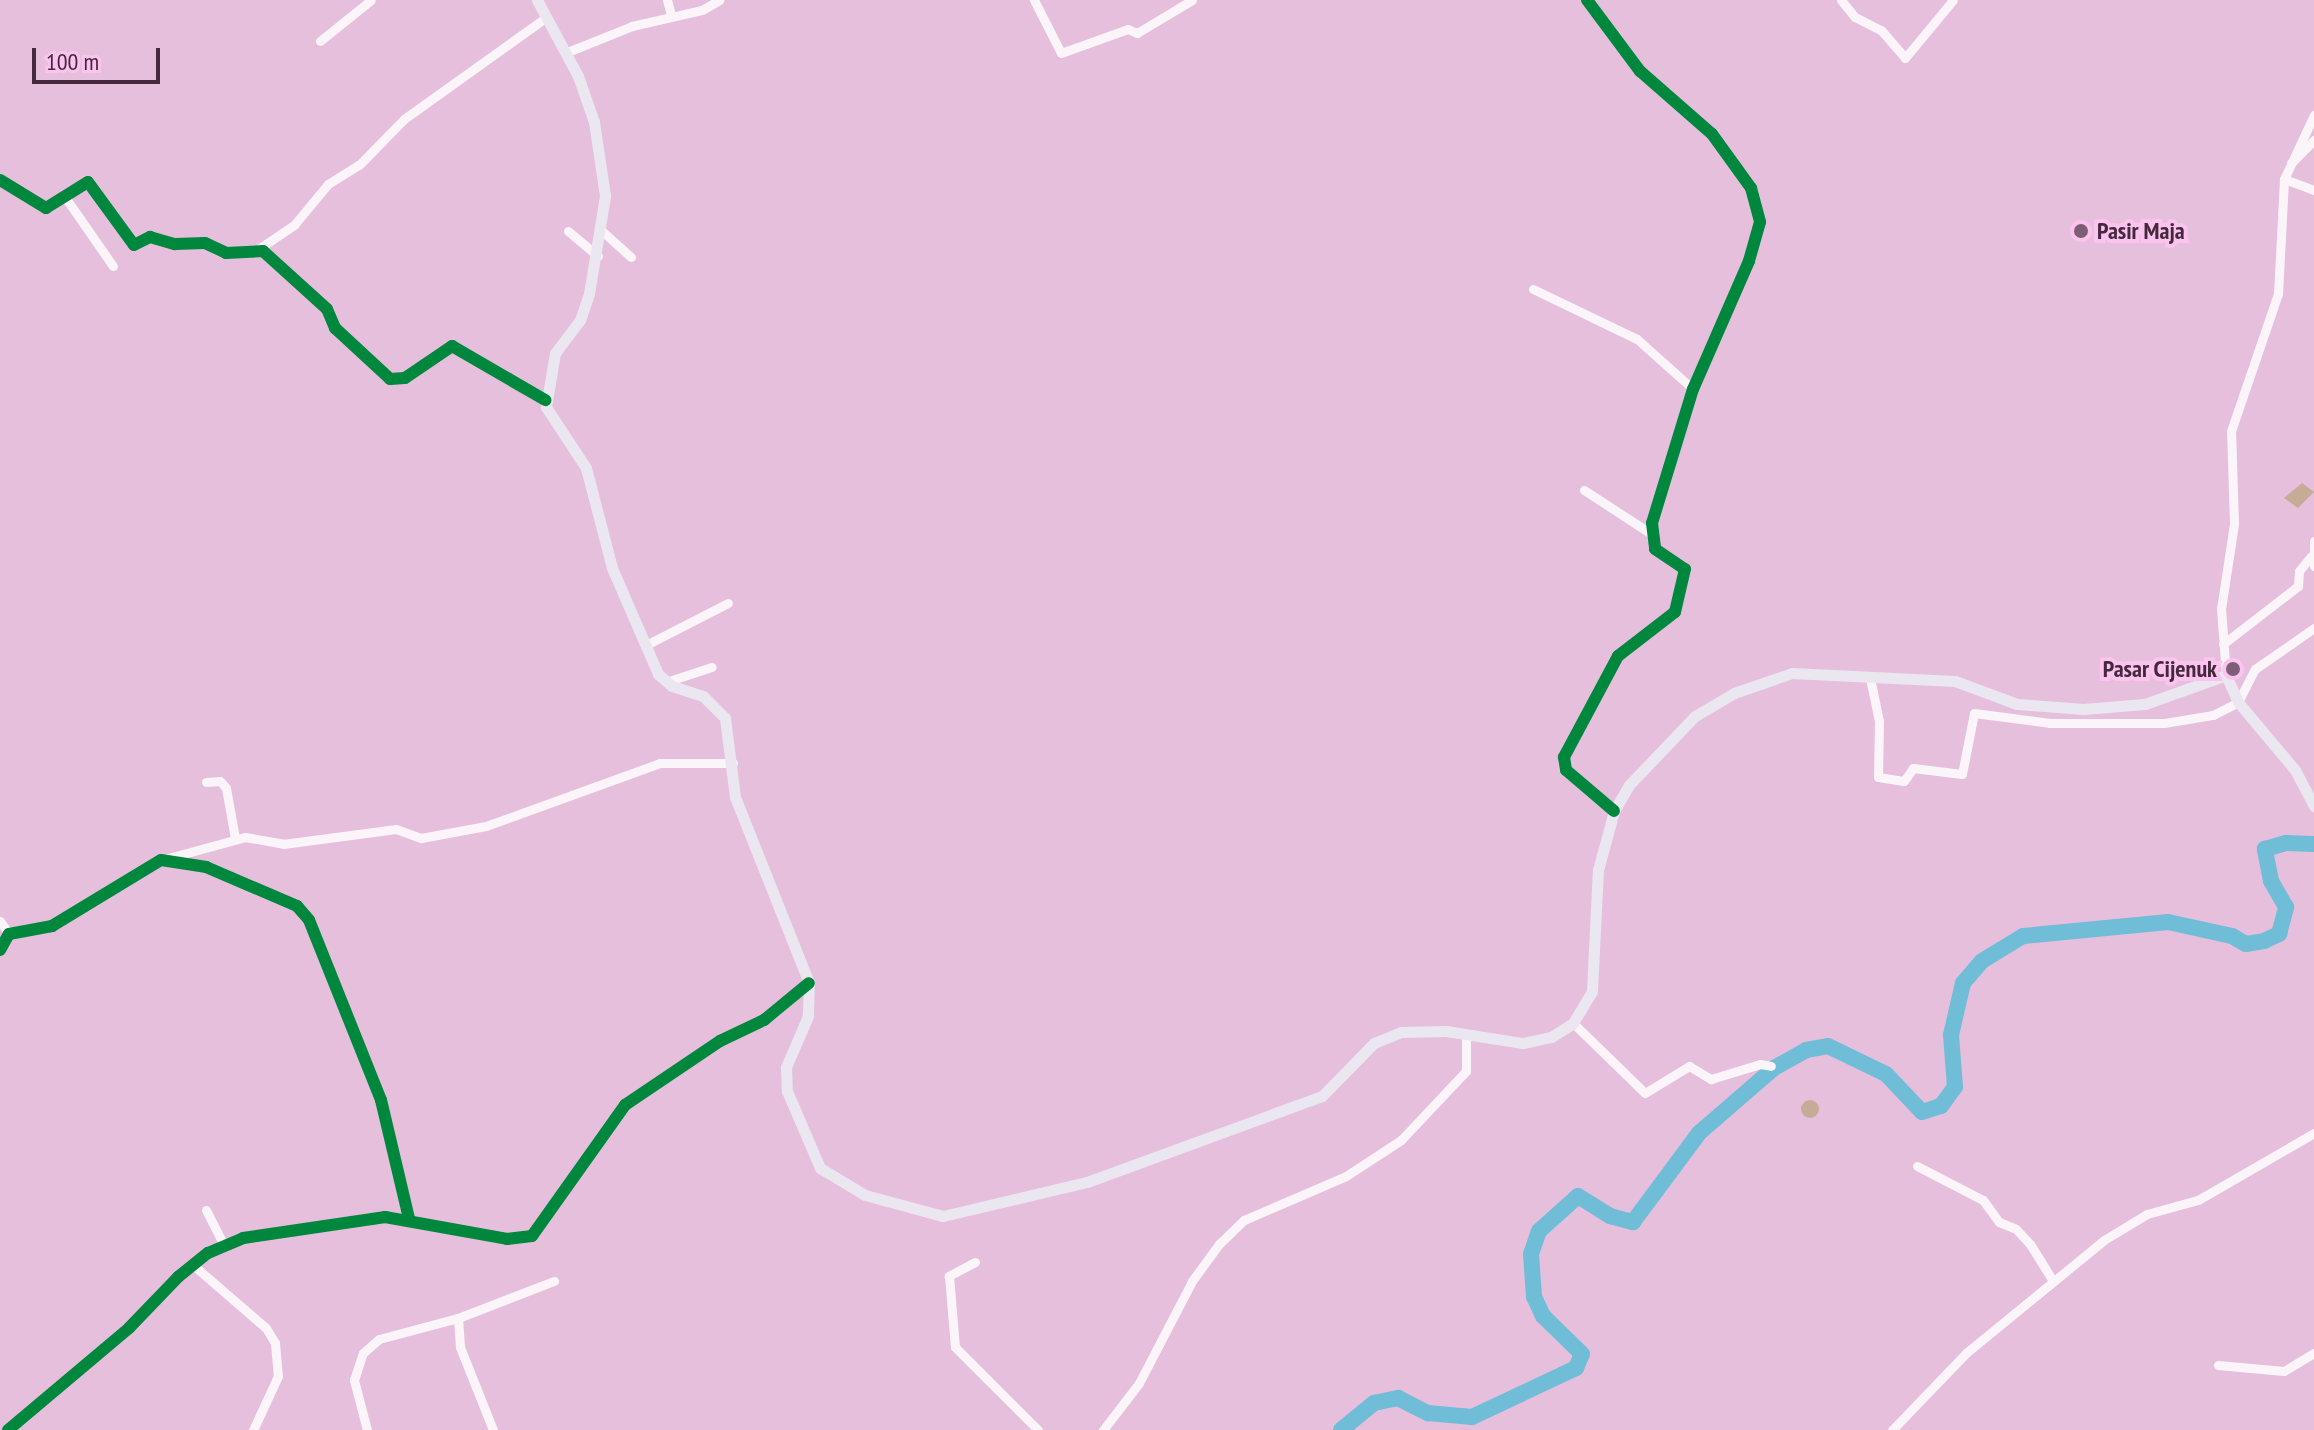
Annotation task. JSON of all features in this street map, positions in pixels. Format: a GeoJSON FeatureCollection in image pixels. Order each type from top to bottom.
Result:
{"type":"FeatureCollection","features":[{"type":"Feature","properties":{"kind":"main road"},"geometry":{"type":"LineString","coordinates":[[537,0],[565,53],[594,122],[603,170],[602,231],[598,256],[580,320],[555,353],[545,400],[553,424],[586,468],[604,545],[646,645],[666,682],[703,696],[721,711],[733,763],[735,797],[809,983],[810,1006],[788,1059],[786,1087],[820,1168],[865,1195],[938,1216],[1087,1182],[1297,1108],[1331,1090],[1387,1035],[1466,1034],[1535,1042],[1573,1023],[1592,991],[1598,870],[1614,811],[1629,785],[1675,734],[1734,693],[1806,670],[1870,678],[1955,681],[2017,704],[2083,709],[2160,700],[2226,675],[2238,702],[2295,770],[2314,806]]}},
{"type":"Feature","properties":{"kind":"street"},"geometry":{"type":"LineString","coordinates":[[320,41],[371,0]]}},
{"type":"Feature","properties":{"kind":"street"},"geometry":{"type":"LineString","coordinates":[[667,0],[671,15]]}},
{"type":"Feature","properties":{"kind":"street"},"geometry":{"type":"LineString","coordinates":[[565,53],[719,0]]}},
{"type":"Feature","properties":{"kind":"street"},"geometry":{"type":"LineString","coordinates":[[1034,0],[1061,53],[1128,29],[1137,33],[1192,0]]}},
{"type":"Feature","properties":{"kind":"street"},"geometry":{"type":"LineString","coordinates":[[1587,0],[1640,71],[1712,134],[1759,209],[1749,261],[1693,389],[1650,533],[1655,549],[1685,569],[1675,612],[1618,656],[1563,761],[1566,770],[1614,811]]}},
{"type":"Feature","properties":{"kind":"street"},"geometry":{"type":"LineString","coordinates":[[1841,0],[1855,17],[1881,30],[1905,58],[1953,0]]}},
{"type":"Feature","properties":{"kind":"street"},"geometry":{"type":"LineString","coordinates":[[0,180],[41,208],[65,197],[81,183],[92,184],[134,245],[150,237],[175,244],[205,243],[226,253],[257,250],[294,225],[328,184],[359,165],[404,119],[545,18]]}},
{"type":"Feature","properties":{"kind":"street"},"geometry":{"type":"LineString","coordinates":[[2226,675],[2221,609],[2234,524],[2231,431],[2278,294],[2284,179],[2314,115]]}},
{"type":"Feature","properties":{"kind":"street"},"geometry":{"type":"LineString","coordinates":[[2291,163],[2314,140]]}},
{"type":"Feature","properties":{"kind":"street"},"geometry":{"type":"LineString","coordinates":[[2284,179],[2314,190]]}},
{"type":"Feature","properties":{"kind":"street"},"geometry":{"type":"LineString","coordinates":[[65,197],[113,266]]}},
{"type":"Feature","properties":{"kind":"street"},"geometry":{"type":"LineString","coordinates":[[568,231],[598,256]]}},
{"type":"Feature","properties":{"kind":"street"},"geometry":{"type":"LineString","coordinates":[[602,231],[631,257]]}},
{"type":"Feature","properties":{"kind":"street"},"geometry":{"type":"LineString","coordinates":[[257,250],[327,309],[335,328],[390,379],[405,378],[452,346],[545,400]]}},
{"type":"Feature","properties":{"kind":"street"},"geometry":{"type":"LineString","coordinates":[[1533,289],[1637,339],[1693,389]]}},
{"type":"Feature","properties":{"kind":"street"},"geometry":{"type":"LineString","coordinates":[[1584,490],[1650,533]]}},
{"type":"Feature","properties":{"kind":"street"},"geometry":{"type":"LineString","coordinates":[[2223,644],[2298,586],[2299,571],[2313,561],[2314,541]]}},
{"type":"Feature","properties":{"kind":"street"},"geometry":{"type":"LineString","coordinates":[[646,645],[728,603]]}},
{"type":"Feature","properties":{"kind":"street"},"geometry":{"type":"LineString","coordinates":[[1870,678],[1879,721],[1878,777],[1904,781],[1913,768],[1962,774],[1974,713],[2050,723],[2164,723],[2207,717],[2238,702],[2255,669],[2314,628]]}},
{"type":"Feature","properties":{"kind":"street"},"geometry":{"type":"LineString","coordinates":[[666,682],[712,667]]}},
{"type":"Feature","properties":{"kind":"street"},"geometry":{"type":"LineString","coordinates":[[9,934],[52,926],[161,860],[235,838],[257,836],[283,844],[396,829],[421,838],[486,826],[660,763],[733,763]]}},
{"type":"Feature","properties":{"kind":"street"},"geometry":{"type":"LineString","coordinates":[[206,782],[225,785],[235,838]]}},
{"type":"Feature","properties":{"kind":"street"},"geometry":{"type":"LineString","coordinates":[[161,860],[206,867],[304,911],[381,1100],[409,1218]]}},
{"type":"Feature","properties":{"kind":"street"},"geometry":{"type":"LineString","coordinates":[[0,921],[9,934]]}},
{"type":"Feature","properties":{"kind":"street"},"geometry":{"type":"LineString","coordinates":[[0,950],[9,934]]}},
{"type":"Feature","properties":{"kind":"street"},"geometry":{"type":"LineString","coordinates":[[0,1426],[6,1430],[129,1328],[193,1265],[224,1245],[282,1228],[409,1218],[507,1239],[532,1236],[625,1105],[720,1041],[764,1020],[809,983]]}},
{"type":"Feature","properties":{"kind":"street"},"geometry":{"type":"LineString","coordinates":[[1573,1023],[1645,1093],[1689,1066],[1711,1079],[1760,1064],[1771,1066]]}},
{"type":"Feature","properties":{"kind":"street"},"geometry":{"type":"LineString","coordinates":[[1103,1430],[1139,1383],[1192,1281],[1219,1244],[1244,1220],[1322,1188],[1401,1140],[1466,1071],[1466,1034]]}},
{"type":"Feature","properties":{"kind":"street"},"geometry":{"type":"LineString","coordinates":[[1892,1430],[1966,1353],[2053,1281],[2135,1220],[2198,1200],[2314,1133]]}},
{"type":"Feature","properties":{"kind":"street"},"geometry":{"type":"LineString","coordinates":[[1917,1166],[1983,1200],[1999,1222],[2016,1229],[2030,1244],[2053,1281]]}},
{"type":"Feature","properties":{"kind":"street"},"geometry":{"type":"LineString","coordinates":[[206,1210],[224,1245]]}},
{"type":"Feature","properties":{"kind":"street"},"geometry":{"type":"LineString","coordinates":[[975,1262],[949,1276],[955,1347],[1038,1430]]}},
{"type":"Feature","properties":{"kind":"street"},"geometry":{"type":"LineString","coordinates":[[193,1265],[266,1328],[275,1343],[278,1376],[253,1430]]}},
{"type":"Feature","properties":{"kind":"street"},"geometry":{"type":"LineString","coordinates":[[367,1430],[354,1380],[363,1353],[379,1339],[458,1318],[554,1281]]}},
{"type":"Feature","properties":{"kind":"street"},"geometry":{"type":"LineString","coordinates":[[458,1318],[460,1347],[493,1430]]}},
{"type":"Feature","properties":{"kind":"street"},"geometry":{"type":"LineString","coordinates":[[2218,1365],[2284,1371],[2314,1353]]}},
{"type":"Feature","properties":{"kind":"shaded area"},"geometry":{"type":"Polygon","coordinates":[[[2302,483],[2314,492],[2298,508],[2284,498],[2302,483]]]}},
{"type":"Feature","properties":{"kind":"shaded area"},"geometry":{"type":"Polygon","coordinates":[[[1810,1100],[1819,1109],[1810,1118],[1801,1109],[1810,1100]]]}},
{"type":"Feature","properties":{"kind":"waterway"},"geometry":{"type":"LineString","coordinates":[[1341,1430],[1374,1403],[1398,1398],[1428,1413],[1472,1417],[1576,1368],[1582,1354],[1543,1316],[1534,1297],[1531,1254],[1539,1231],[1578,1196],[1610,1216],[1633,1222],[1699,1133],[1774,1068],[1806,1050],[1828,1046],[1886,1074],[1922,1112],[1941,1106],[1955,1087],[1951,1035],[1963,983],[1982,961],[2023,936],[2168,922],[2232,936],[2246,944],[2264,941],[2279,934],[2286,907],[2271,881],[2265,849],[2286,843],[2314,844]]}},
{"type":"Feature","properties":{"kind":"cycle path"},"geometry":{"type":"LineString","coordinates":[[1587,0],[1640,71],[1712,134],[1751,188],[1760,222],[1749,261],[1693,389],[1652,523],[1655,549],[1685,569],[1675,612],[1618,656],[1564,757],[1566,770],[1614,811]]}},
{"type":"Feature","properties":{"kind":"cycle path"},"geometry":{"type":"LineString","coordinates":[[0,180],[46,208],[88,182],[134,245],[150,237],[175,244],[205,243],[226,253],[263,251],[327,309],[335,328],[390,379],[405,378],[452,346],[545,400]]}},
{"type":"Feature","properties":{"kind":"cycle path"},"geometry":{"type":"LineString","coordinates":[[0,950],[9,934],[52,926],[161,860],[206,867],[297,906],[309,920],[381,1100],[409,1218]]}},
{"type":"Feature","properties":{"kind":"cycle path"},"geometry":{"type":"LineString","coordinates":[[8,1430],[129,1328],[178,1277],[208,1253],[243,1238],[385,1217],[507,1239],[532,1236],[625,1105],[720,1041],[764,1020],[809,983]]}},
{"type":"Feature","properties":{"kind":"place","name":"Pasir Maja"},"geometry":{"type":"Point","coordinates":[2081,231]}},
{"type":"Feature","properties":{"kind":"place","name":"Pasar Cijenuk"},"geometry":{"type":"Point","coordinates":[2233,669]}}]}
